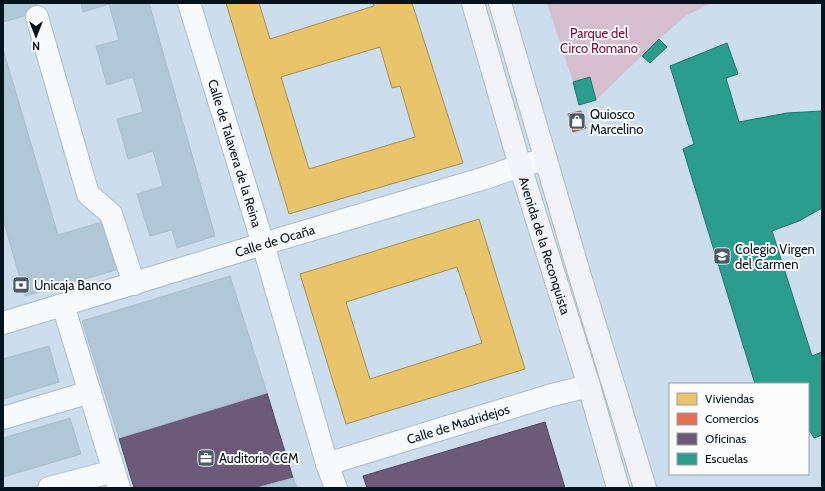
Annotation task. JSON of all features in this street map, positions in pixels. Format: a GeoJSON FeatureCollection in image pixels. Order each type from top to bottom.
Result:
{"type":"FeatureCollection","features":[{"type":"Feature","properties":{"kind":"main road","name":"Avenida de la Reconquista"},"geometry":{"type":"LineString","coordinates":[[472,3],[520,166],[589,386],[618,488]]}},
{"type":"Feature","properties":{"kind":"main road","name":"Avenida de la Reconquista"},"geometry":{"type":"LineString","coordinates":[[500,3],[580,276],[645,488]]}},
{"type":"Feature","properties":{"kind":"street","name":"Calle de Talavera de la Reina"},"geometry":{"type":"LineString","coordinates":[[189,3],[336,488]]}},
{"type":"Feature","properties":{"kind":"street"},"geometry":{"type":"LineString","coordinates":[[37,17],[88,194],[111,214],[134,284]]}},
{"type":"Feature","properties":{"kind":"street","name":"Calle de Ocaña"},"geometry":{"type":"LineString","coordinates":[[3,322],[134,284],[546,159]]}},
{"type":"Feature","properties":{"kind":"street"},"geometry":{"type":"LineString","coordinates":[[49,488],[116,479],[63,305]]}},
{"type":"Feature","properties":{"kind":"street","name":"Calle de Madridejos"},"geometry":{"type":"LineString","coordinates":[[328,464],[552,395],[589,386]]}},
{"type":"Feature","properties":{"kind":"street"},"geometry":{"type":"LineString","coordinates":[[3,418],[90,392]]}},
{"type":"Feature","properties":{"kind":"green space","name":"Parque del Circo Romano"},"geometry":{"type":"Polygon","coordinates":[[[547,3],[712,3],[687,15],[659,39],[596,100],[590,78],[573,82],[547,3]]]}},
{"type":"Feature","properties":{"kind":"building: Viviendas"},"geometry":{"type":"Polygon","coordinates":[[[226,3],[259,3],[270,39],[374,6],[373,3],[412,3],[463,163],[289,214],[226,3]],[[380,47],[281,77],[309,169],[415,137],[400,86],[392,88],[380,47]]]}},
{"type":"Feature","properties":{"kind":"building: Viviendas"},"geometry":{"type":"Polygon","coordinates":[[[479,219],[525,369],[346,424],[300,274],[479,219]],[[457,267],[346,302],[370,379],[482,343],[457,267]]]}},
{"type":"Feature","properties":{"kind":"building: Comercios","name":"Quiosco Marcelino"},"geometry":{"type":"Polygon","coordinates":[[[581,111],[586,128],[573,132],[568,114],[581,111]]]}},
{"type":"Feature","properties":{"kind":"building: Oficinas","name":"Auditorio CCM"},"geometry":{"type":"Polygon","coordinates":[[[267,393],[293,478],[256,488],[134,488],[119,438],[267,393]]]}},
{"type":"Feature","properties":{"kind":"building: Oficinas"},"geometry":{"type":"Polygon","coordinates":[[[545,422],[565,488],[367,488],[363,476],[545,422]]]}},
{"type":"Feature","properties":{"kind":"building: Escuelas"},"geometry":{"type":"Polygon","coordinates":[[[659,39],[667,47],[650,63],[642,56],[659,39]]]}},
{"type":"Feature","properties":{"kind":"building: Escuelas"},"geometry":{"type":"Polygon","coordinates":[[[727,43],[738,74],[726,78],[739,122],[787,113],[822,111],[822,208],[799,221],[772,231],[812,356],[822,352],[822,435],[814,438],[809,430],[809,383],[755,383],[683,149],[694,144],[670,66],[727,43]]]}},
{"type":"Feature","properties":{"kind":"building: Escuelas"},"geometry":{"type":"Polygon","coordinates":[[[590,77],[596,100],[579,105],[573,82],[590,77]]]}},
{"type":"Feature","properties":{"kind":"building: Otros"},"geometry":{"type":"Polygon","coordinates":[[[3,3],[36,3],[39,12],[3,22],[3,3]]]}},
{"type":"Feature","properties":{"kind":"building: Otros"},"geometry":{"type":"Polygon","coordinates":[[[81,3],[149,3],[215,236],[177,248],[172,230],[150,236],[137,194],[163,186],[153,151],[128,159],[117,119],[143,112],[133,77],[107,85],[96,46],[119,40],[109,4],[83,12],[81,3]]]}},
{"type":"Feature","properties":{"kind":"building: Otros"},"geometry":{"type":"Polygon","coordinates":[[[3,49],[58,235],[102,222],[116,270],[25,296],[3,219],[3,49]]]}},
{"type":"Feature","properties":{"kind":"building: Otros"},"geometry":{"type":"Polygon","coordinates":[[[230,276],[267,393],[119,438],[82,321],[230,276]]]}},
{"type":"Feature","properties":{"kind":"building: Otros"},"geometry":{"type":"Polygon","coordinates":[[[49,346],[59,382],[3,399],[3,359],[49,346]]]}},
{"type":"Feature","properties":{"kind":"building: Otros"},"geometry":{"type":"Polygon","coordinates":[[[70,418],[81,454],[3,477],[3,438],[70,418]]]}},
{"type":"Feature","properties":{"kind":"building: Otros"},"geometry":{"type":"Polygon","coordinates":[[[293,478],[297,488],[256,488],[293,478]]]}},
{"type":"Feature","properties":{"kind":"place","name":"Quiosco Marcelino"},"geometry":{"type":"Point","coordinates":[577,121]}},
{"type":"Feature","properties":{"kind":"place","name":"Colegio Virgen del Carmen"},"geometry":{"type":"Point","coordinates":[722,256]}},
{"type":"Feature","properties":{"kind":"place","name":"Unicaja Banco"},"geometry":{"type":"Point","coordinates":[21,285]}},
{"type":"Feature","properties":{"kind":"place","name":"Auditorio CCM"},"geometry":{"type":"Point","coordinates":[206,458]}}]}
